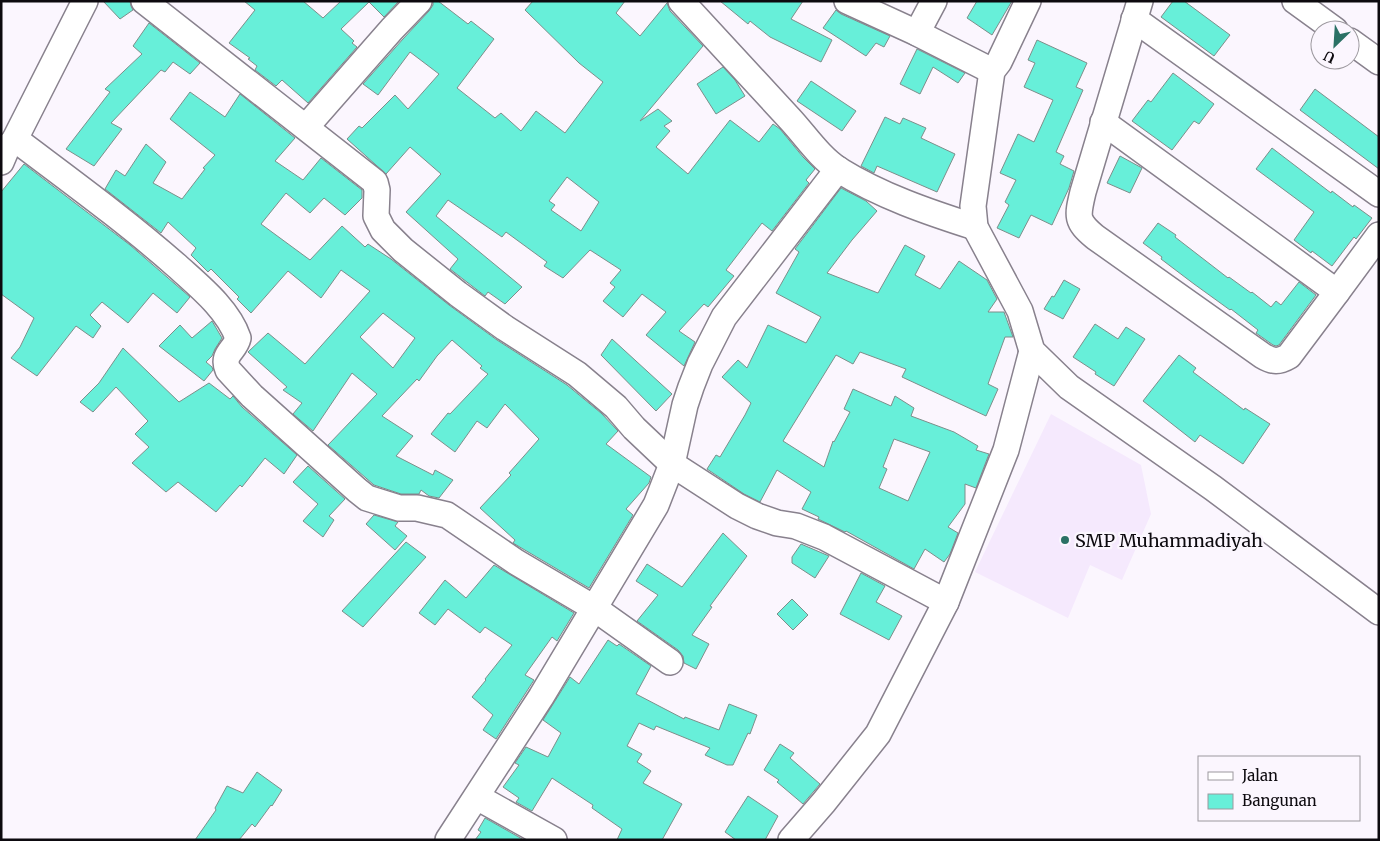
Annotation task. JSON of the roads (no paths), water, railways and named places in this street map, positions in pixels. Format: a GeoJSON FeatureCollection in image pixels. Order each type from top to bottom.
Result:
{"type":"FeatureCollection","features":[{"type":"Feature","properties":{"kind":"street"},"geometry":{"type":"LineString","coordinates":[[1,162],[7,148],[14,141],[85,1]]}},
{"type":"Feature","properties":{"kind":"street"},"geometry":{"type":"LineString","coordinates":[[144,1],[375,182],[377,190],[376,216],[383,230],[403,250],[504,328],[577,374],[616,407],[634,428],[672,464],[756,516],[777,523],[796,526],[824,536],[946,602]]}},
{"type":"Feature","properties":{"kind":"street"},"geometry":{"type":"LineString","coordinates":[[306,127],[419,1]]}},
{"type":"Feature","properties":{"kind":"street"},"geometry":{"type":"LineString","coordinates":[[681,1],[812,145],[838,169],[884,194],[930,213],[975,227]]}},
{"type":"Feature","properties":{"kind":"street"},"geometry":{"type":"LineString","coordinates":[[848,1],[992,71]]}},
{"type":"Feature","properties":{"kind":"street"},"geometry":{"type":"LineString","coordinates":[[917,33],[934,1]]}},
{"type":"Feature","properties":{"kind":"street"},"geometry":{"type":"LineString","coordinates":[[1028,1],[999,62],[992,71],[973,206],[975,227],[1020,312],[1032,351],[1069,388],[1213,488],[1379,612]]}},
{"type":"Feature","properties":{"kind":"street"},"geometry":{"type":"LineString","coordinates":[[1295,1],[1321,20]]}},
{"type":"Feature","properties":{"kind":"street"},"geometry":{"type":"LineString","coordinates":[[1379,194],[1137,10],[1080,206],[1079,217],[1083,227],[1271,361],[1280,361],[1289,356],[1379,235]]}},
{"type":"Feature","properties":{"kind":"street"},"geometry":{"type":"LineString","coordinates":[[1360,48],[1379,62]]}},
{"type":"Feature","properties":{"kind":"street"},"geometry":{"type":"LineString","coordinates":[[1104,122],[1338,292]]}},
{"type":"Feature","properties":{"kind":"street"},"geometry":{"type":"LineString","coordinates":[[14,141],[19,142],[120,218],[185,273],[222,310],[238,338],[237,343],[226,358],[228,370],[252,396],[367,498],[399,508],[417,508],[447,515],[516,562],[594,608],[670,662]]}},
{"type":"Feature","properties":{"kind":"street"},"geometry":{"type":"LineString","coordinates":[[448,840],[541,698],[656,505],[672,464],[683,412],[691,387],[700,364],[724,317],[838,169]]}},
{"type":"Feature","properties":{"kind":"street"},"geometry":{"type":"LineString","coordinates":[[791,840],[878,734],[946,602],[1006,450],[1032,351]]}},
{"type":"Feature","properties":{"kind":"street"},"geometry":{"type":"LineString","coordinates":[[477,797],[554,840]]}},
{"type":"Feature","properties":{"kind":"place","name":"SMP Muhammadiyah"},"geometry":{"type":"Point","coordinates":[1065,540]}}]}
